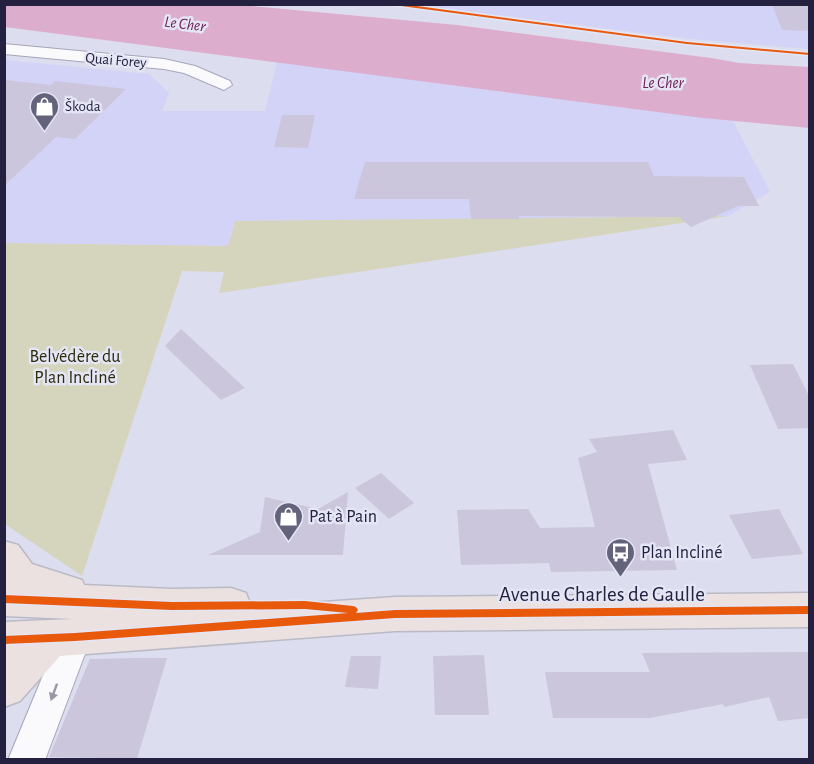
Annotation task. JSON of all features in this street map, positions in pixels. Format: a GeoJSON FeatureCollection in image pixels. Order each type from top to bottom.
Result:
{"type":"FeatureCollection","features":[{"type":"Feature","properties":{"kind":"main road"},"geometry":{"type":"LineString","coordinates":[[4,556],[18,574],[63,591],[174,595],[306,605]]}},
{"type":"Feature","properties":{"kind":"main road","name":"Avenue Charles de Gaulle"},"geometry":{"type":"LineString","coordinates":[[4,599],[172,606],[306,605],[395,614]]}},
{"type":"Feature","properties":{"kind":"main road"},"geometry":{"type":"LineString","coordinates":[[4,623],[77,631],[306,605]]}},
{"type":"Feature","properties":{"kind":"main road","name":"Avenue Charles de Gaulle"},"geometry":{"type":"LineString","coordinates":[[4,640],[77,631],[395,614],[810,610]]}},
{"type":"Feature","properties":{"kind":"main road"},"geometry":{"type":"LineString","coordinates":[[4,687],[26,662],[77,631]]}},
{"type":"Feature","properties":{"kind":"street","name":"Quai Forey"},"geometry":{"type":"LineString","coordinates":[[4,49],[164,64],[189,69],[224,85]]}},
{"type":"Feature","properties":{"kind":"street"},"geometry":{"type":"LineString","coordinates":[[26,759],[46,714],[77,631]]}},
{"type":"Feature","properties":{"kind":"shaded area"},"geometry":{"type":"Polygon","coordinates":[[[413,5],[809,5],[809,49],[691,39],[413,5]]]}},
{"type":"Feature","properties":{"kind":"shaded area"},"geometry":{"type":"Polygon","coordinates":[[[5,60],[149,74],[169,93],[162,111],[265,111],[277,62],[733,121],[770,192],[728,216],[235,221],[228,246],[5,243],[5,60]]]}},
{"type":"Feature","properties":{"kind":"green space","name":"Belvédère du Plan Incliné"},"geometry":{"type":"Polygon","coordinates":[[[728,216],[219,293],[224,272],[182,271],[82,576],[5,524],[5,243],[228,246],[235,221],[728,216]]]}},
{"type":"Feature","properties":{"kind":"water","name":"Le Cher"},"geometry":{"type":"Polygon","coordinates":[[[231,4],[457,25],[739,63],[809,67],[809,128],[703,118],[5,27],[5,5],[231,4]]]}},
{"type":"Feature","properties":{"kind":"building"},"geometry":{"type":"Polygon","coordinates":[[[772,4],[810,4],[810,31],[782,30],[772,4]]]}},
{"type":"Feature","properties":{"kind":"building","name":"Škoda"},"geometry":{"type":"Polygon","coordinates":[[[4,80],[51,85],[55,81],[126,89],[75,139],[56,137],[4,186],[4,80]]]}},
{"type":"Feature","properties":{"kind":"building"},"geometry":{"type":"Polygon","coordinates":[[[282,115],[315,115],[308,148],[274,147],[282,115]]]}},
{"type":"Feature","properties":{"kind":"building"},"geometry":{"type":"Polygon","coordinates":[[[365,162],[648,162],[654,176],[744,177],[759,206],[738,206],[691,227],[679,217],[519,216],[519,219],[471,219],[469,199],[354,199],[365,162]]]}},
{"type":"Feature","properties":{"kind":"building"},"geometry":{"type":"Polygon","coordinates":[[[181,329],[245,388],[221,400],[165,346],[181,329]]]}},
{"type":"Feature","properties":{"kind":"building"},"geometry":{"type":"Polygon","coordinates":[[[793,364],[810,398],[810,428],[778,429],[750,365],[793,364]]]}},
{"type":"Feature","properties":{"kind":"building"},"geometry":{"type":"Polygon","coordinates":[[[673,430],[687,460],[648,464],[677,570],[551,572],[549,563],[461,565],[457,510],[528,509],[540,528],[595,527],[578,458],[597,452],[589,439],[673,430]]]}},
{"type":"Feature","properties":{"kind":"building"},"geometry":{"type":"Polygon","coordinates":[[[381,473],[414,503],[389,519],[355,488],[381,473]]]}},
{"type":"Feature","properties":{"kind":"building"},"geometry":{"type":"Polygon","coordinates":[[[348,492],[343,555],[208,555],[260,532],[265,497],[318,509],[348,492]]]}},
{"type":"Feature","properties":{"kind":"building"},"geometry":{"type":"Polygon","coordinates":[[[779,509],[803,554],[752,559],[729,515],[779,509]]]}},
{"type":"Feature","properties":{"kind":"building"},"geometry":{"type":"Polygon","coordinates":[[[810,652],[810,718],[778,721],[769,697],[724,707],[723,704],[650,718],[553,718],[545,672],[650,672],[642,653],[810,652]]]}},
{"type":"Feature","properties":{"kind":"building"},"geometry":{"type":"Polygon","coordinates":[[[484,655],[489,715],[435,715],[433,656],[484,655]]]}},
{"type":"Feature","properties":{"kind":"building"},"geometry":{"type":"Polygon","coordinates":[[[351,656],[381,656],[378,689],[345,687],[351,656]]]}},
{"type":"Feature","properties":{"kind":"building"},"geometry":{"type":"Polygon","coordinates":[[[167,658],[137,759],[49,757],[90,659],[167,658]]]}},
{"type":"Feature","properties":{"kind":"cycle path"},"geometry":{"type":"LineString","coordinates":[[388,4],[687,43],[810,54]]}},
{"type":"Feature","properties":{"kind":"cycle path"},"geometry":{"type":"LineString","coordinates":[[4,599],[172,606],[305,605],[353,610]]}},
{"type":"Feature","properties":{"kind":"cycle path"},"geometry":{"type":"LineString","coordinates":[[4,640],[395,614],[810,610]]}},
{"type":"Feature","properties":{"kind":"place","name":"Škoda"},"geometry":{"type":"Point","coordinates":[44,132]}},
{"type":"Feature","properties":{"kind":"place","name":"Pat à Pain"},"geometry":{"type":"Point","coordinates":[288,542]}},
{"type":"Feature","properties":{"kind":"place","name":"Plan Incliné"},"geometry":{"type":"Point","coordinates":[620,578]}}]}
